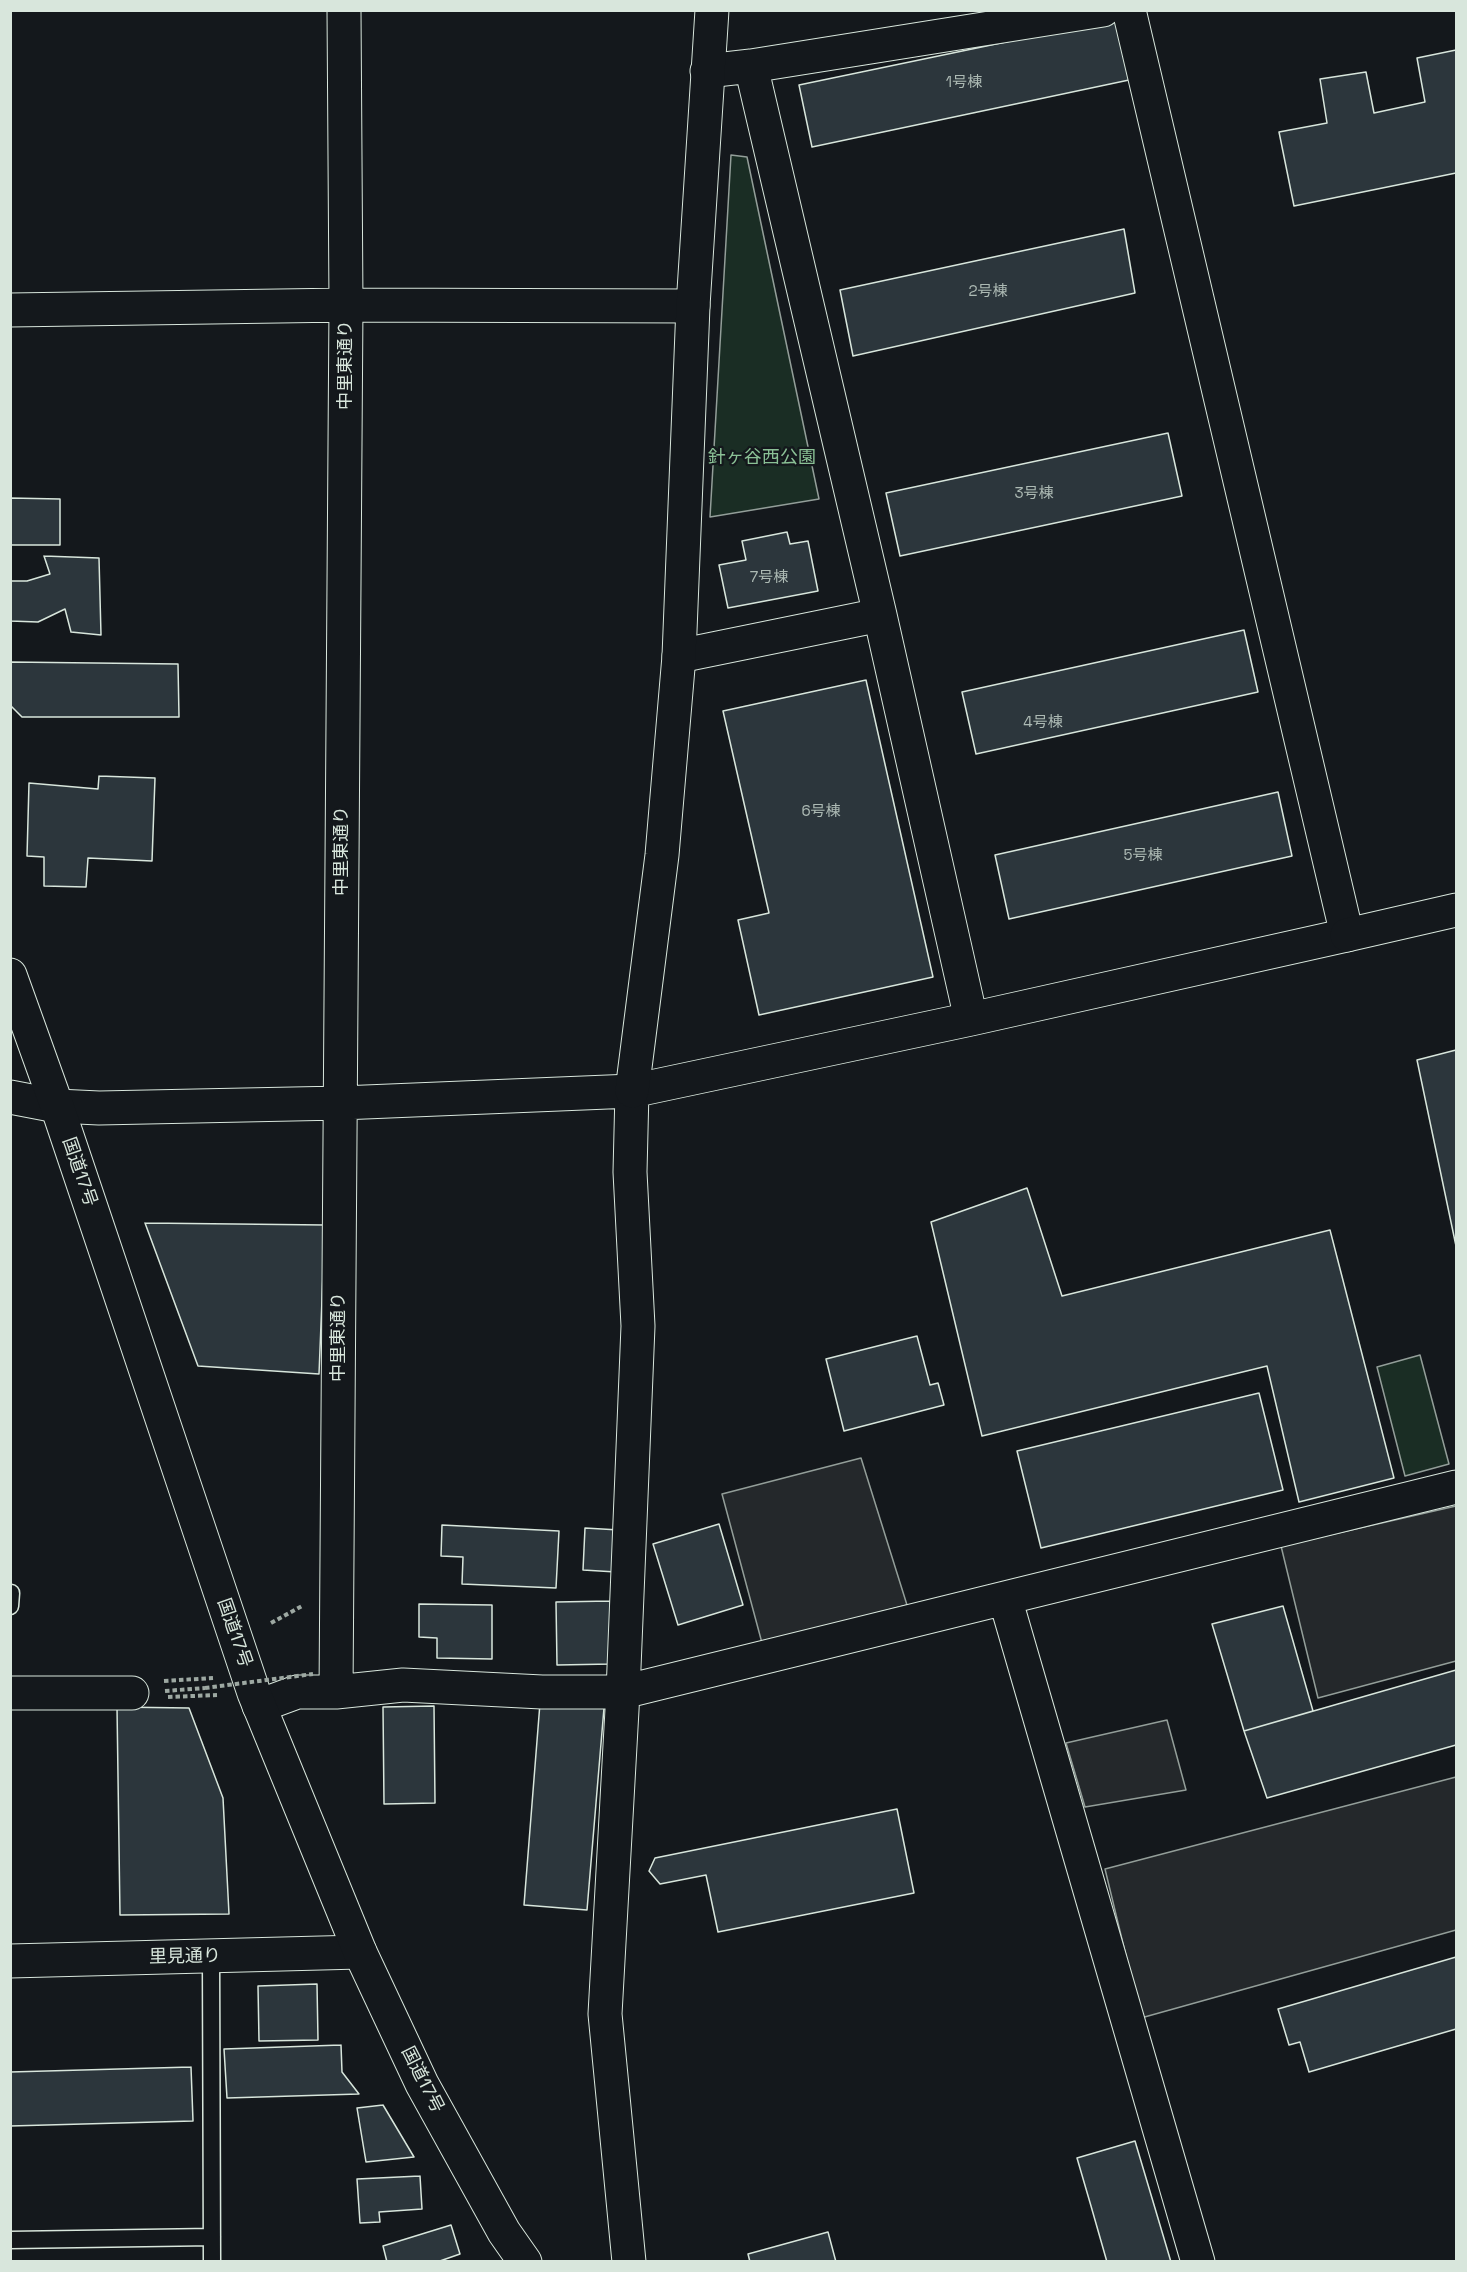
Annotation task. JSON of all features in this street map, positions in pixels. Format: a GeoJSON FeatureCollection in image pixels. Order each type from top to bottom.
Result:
{"type":"FeatureCollection","features":[{"type":"Feature","properties":{"kind":"main road","name":"中里東通り"},"geometry":{"type":"LineString","coordinates":[[324,1683],[341,1103],[346,305],[344,10]]}},
{"type":"Feature","properties":{"kind":"main road"},"geometry":{"type":"LineString","coordinates":[[629,2262],[605,2014],[623,1692],[638,1326],[630,1172],[632,1091],[662,855],[679,656],[693,306],[712,10]]}},
{"type":"Feature","properties":{"kind":"main road"},"geometry":{"type":"LineString","coordinates":[[707,70],[751,66],[1102,10]]}},
{"type":"Feature","properties":{"kind":"main road"},"geometry":{"type":"LineString","coordinates":[[1129,10],[1347,935]]}},
{"type":"Feature","properties":{"kind":"main road"},"geometry":{"type":"LineString","coordinates":[[751,66],[880,615],[971,1019]]}},
{"type":"Feature","properties":{"kind":"main road"},"geometry":{"type":"LineString","coordinates":[[10,310],[346,305],[693,306]]}},
{"type":"Feature","properties":{"kind":"main road"},"geometry":{"type":"LineString","coordinates":[[679,656],[880,615]]}},
{"type":"Feature","properties":{"kind":"main road"},"geometry":{"type":"LineString","coordinates":[[10,1097],[57,1106],[99,1108],[341,1103],[632,1091],[971,1019],[1456,910]]}},
{"type":"Feature","properties":{"kind":"main road","name":"国道17号"},"geometry":{"type":"LineString","coordinates":[[10,975],[57,1106],[259,1706],[360,1952],[422,2084],[504,2232],[525,2262]]}},
{"type":"Feature","properties":{"kind":"main road"},"geometry":{"type":"LineString","coordinates":[[259,1706],[324,1683],[542,1692],[623,1692],[1456,1487]]}},
{"type":"Feature","properties":{"kind":"main road"},"geometry":{"type":"LineString","coordinates":[[1005,1598],[1198,2262]]}},
{"type":"Feature","properties":{"kind":"main road"},"geometry":{"type":"LineString","coordinates":[[10,1693],[132,1693]]}},
{"type":"Feature","properties":{"kind":"main road","name":"里見通り"},"geometry":{"type":"LineString","coordinates":[[10,1961],[360,1952]]}},
{"type":"Feature","properties":{"kind":"lane"},"geometry":{"type":"LineString","coordinates":[[10,1606],[11,1593]]}},
{"type":"Feature","properties":{"kind":"lane"},"geometry":{"type":"LineString","coordinates":[[211,1957],[212,2262]]}},
{"type":"Feature","properties":{"kind":"lane"},"geometry":{"type":"LineString","coordinates":[[10,2240],[212,2237]]}},
{"type":"Feature","properties":{"kind":"path"},"geometry":{"type":"LineString","coordinates":[[220,1677],[140,1683],[132,1693],[148,1698],[227,1694]]}},
{"type":"Feature","properties":{"kind":"path"},"geometry":{"type":"LineString","coordinates":[[205,1688],[324,1683]]}},
{"type":"Feature","properties":{"kind":"green space","name":"針ヶ谷西公園"},"geometry":{"type":"Polygon","coordinates":[[[731,155],[747,157],[819,499],[710,517],[731,155]]]}},
{"type":"Feature","properties":{"kind":"green space"},"geometry":{"type":"Polygon","coordinates":[[[1420,1355],[1449,1464],[1405,1476],[1377,1367],[1420,1355]]]}},
{"type":"Feature","properties":{"kind":"shaded area"},"geometry":{"type":"Polygon","coordinates":[[[861,1458],[907,1605],[762,1643],[722,1494],[861,1458]]]}},
{"type":"Feature","properties":{"kind":"shaded area"},"geometry":{"type":"Polygon","coordinates":[[[1456,1506],[1456,1661],[1318,1698],[1281,1546],[1456,1506]]]}},
{"type":"Feature","properties":{"kind":"shaded area"},"geometry":{"type":"Polygon","coordinates":[[[1167,1720],[1186,1790],[1085,1807],[1066,1743],[1167,1720]]]}},
{"type":"Feature","properties":{"kind":"shaded area"},"geometry":{"type":"Polygon","coordinates":[[[1456,1777],[1456,1930],[1141,2018],[1105,1869],[1456,1777]]]}},
{"type":"Feature","properties":{"kind":"building"},"geometry":{"type":"Polygon","coordinates":[[[1116,19],[1129,80],[812,147],[799,85],[1116,19]]]}},
{"type":"Feature","properties":{"kind":"building"},"geometry":{"type":"Polygon","coordinates":[[[1456,50],[1456,173],[1294,206],[1279,132],[1327,123],[1320,79],[1366,72],[1374,113],[1425,102],[1417,58],[1456,50]]]}},
{"type":"Feature","properties":{"kind":"building"},"geometry":{"type":"Polygon","coordinates":[[[1124,229],[1135,293],[853,356],[840,290],[1124,229]]]}},
{"type":"Feature","properties":{"kind":"building"},"geometry":{"type":"Polygon","coordinates":[[[1168,433],[1182,496],[900,556],[886,493],[1168,433]]]}},
{"type":"Feature","properties":{"kind":"building"},"geometry":{"type":"Polygon","coordinates":[[[10,498],[60,499],[60,545],[10,545],[10,498]]]}},
{"type":"Feature","properties":{"kind":"building"},"geometry":{"type":"Polygon","coordinates":[[[787,532],[790,544],[808,541],[818,591],[728,608],[719,565],[746,560],[742,541],[787,532]]]}},
{"type":"Feature","properties":{"kind":"building"},"geometry":{"type":"Polygon","coordinates":[[[44,556],[99,558],[101,635],[71,632],[65,609],[38,622],[10,621],[10,581],[27,581],[50,574],[44,556]]]}},
{"type":"Feature","properties":{"kind":"building"},"geometry":{"type":"Polygon","coordinates":[[[1244,630],[1258,692],[976,754],[962,692],[1244,630]]]}},
{"type":"Feature","properties":{"kind":"building"},"geometry":{"type":"Polygon","coordinates":[[[10,662],[178,664],[179,717],[22,717],[10,705],[10,662]]]}},
{"type":"Feature","properties":{"kind":"building"},"geometry":{"type":"Polygon","coordinates":[[[866,680],[933,977],[759,1015],[738,920],[769,913],[723,711],[866,680]]]}},
{"type":"Feature","properties":{"kind":"building"},"geometry":{"type":"Polygon","coordinates":[[[99,776],[155,778],[152,861],[88,858],[86,887],[44,886],[44,857],[27,856],[29,783],[98,789],[99,776]]]}},
{"type":"Feature","properties":{"kind":"building"},"geometry":{"type":"Polygon","coordinates":[[[1278,792],[1292,856],[1009,919],[995,855],[1278,792]]]}},
{"type":"Feature","properties":{"kind":"building"},"geometry":{"type":"Polygon","coordinates":[[[1456,1050],[1456,1246],[1417,1060],[1456,1050]]]}},
{"type":"Feature","properties":{"kind":"building"},"geometry":{"type":"Polygon","coordinates":[[[1027,1188],[1062,1296],[1330,1230],[1394,1478],[1299,1502],[1267,1366],[982,1436],[931,1222],[1027,1188]]]}},
{"type":"Feature","properties":{"kind":"building"},"geometry":{"type":"Polygon","coordinates":[[[145,1223],[325,1225],[319,1374],[198,1366],[145,1223]]]}},
{"type":"Feature","properties":{"kind":"building"},"geometry":{"type":"Polygon","coordinates":[[[917,1336],[930,1385],[938,1383],[944,1405],[844,1431],[826,1359],[917,1336]]]}},
{"type":"Feature","properties":{"kind":"building"},"geometry":{"type":"Polygon","coordinates":[[[1259,1393],[1283,1490],[1041,1548],[1017,1451],[1259,1393]]]}},
{"type":"Feature","properties":{"kind":"building"},"geometry":{"type":"Polygon","coordinates":[[[719,1524],[743,1605],[678,1625],[653,1544],[719,1524]]]}},
{"type":"Feature","properties":{"kind":"building"},"geometry":{"type":"Polygon","coordinates":[[[442,1525],[559,1531],[556,1588],[462,1584],[463,1557],[441,1556],[442,1525]]]}},
{"type":"Feature","properties":{"kind":"building"},"geometry":{"type":"Polygon","coordinates":[[[585,1528],[619,1530],[616,1572],[583,1570],[585,1528]]]}},
{"type":"Feature","properties":{"kind":"building"},"geometry":{"type":"Polygon","coordinates":[[[610,1601],[612,1664],[557,1665],[556,1602],[610,1601]]]}},
{"type":"Feature","properties":{"kind":"building"},"geometry":{"type":"Polygon","coordinates":[[[419,1604],[492,1605],[492,1659],[437,1658],[437,1638],[419,1637],[419,1604]]]}},
{"type":"Feature","properties":{"kind":"building"},"geometry":{"type":"Polygon","coordinates":[[[1283,1606],[1313,1711],[1244,1731],[1212,1624],[1283,1606]]]}},
{"type":"Feature","properties":{"kind":"building"},"geometry":{"type":"Polygon","coordinates":[[[1456,1670],[1456,1745],[1267,1798],[1244,1731],[1456,1670]]]}},
{"type":"Feature","properties":{"kind":"building"},"geometry":{"type":"Polygon","coordinates":[[[540,1703],[604,1708],[587,1910],[524,1905],[540,1703]]]}},
{"type":"Feature","properties":{"kind":"building"},"geometry":{"type":"Polygon","coordinates":[[[434,1706],[435,1803],[384,1804],[383,1707],[434,1706]]]}},
{"type":"Feature","properties":{"kind":"building"},"geometry":{"type":"Polygon","coordinates":[[[117,1707],[189,1708],[223,1798],[229,1914],[120,1915],[117,1707]]]}},
{"type":"Feature","properties":{"kind":"building"},"geometry":{"type":"Polygon","coordinates":[[[897,1809],[914,1893],[718,1932],[706,1875],[660,1884],[649,1871],[655,1858],[897,1809]]]}},
{"type":"Feature","properties":{"kind":"building"},"geometry":{"type":"Polygon","coordinates":[[[1456,1957],[1456,2029],[1309,2072],[1300,2042],[1289,2045],[1278,2009],[1456,1957]]]}},
{"type":"Feature","properties":{"kind":"building"},"geometry":{"type":"Polygon","coordinates":[[[317,1984],[318,2040],[259,2041],[258,1986],[317,1984]]]}},
{"type":"Feature","properties":{"kind":"building"},"geometry":{"type":"Polygon","coordinates":[[[341,2045],[342,2072],[359,2094],[227,2098],[224,2049],[341,2045]]]}},
{"type":"Feature","properties":{"kind":"building"},"geometry":{"type":"Polygon","coordinates":[[[191,2067],[193,2121],[10,2126],[10,2072],[191,2067]]]}},
{"type":"Feature","properties":{"kind":"building"},"geometry":{"type":"Polygon","coordinates":[[[383,2105],[414,2157],[366,2162],[357,2108],[383,2105]]]}},
{"type":"Feature","properties":{"kind":"building"},"geometry":{"type":"Polygon","coordinates":[[[1135,2141],[1171,2262],[1107,2262],[1077,2158],[1135,2141]]]}},
{"type":"Feature","properties":{"kind":"building"},"geometry":{"type":"Polygon","coordinates":[[[420,2176],[422,2209],[379,2212],[380,2222],[360,2223],[357,2179],[420,2176]]]}},
{"type":"Feature","properties":{"kind":"building"},"geometry":{"type":"Polygon","coordinates":[[[451,2225],[460,2254],[437,2262],[387,2262],[383,2246],[451,2225]]]}},
{"type":"Feature","properties":{"kind":"building"},"geometry":{"type":"Polygon","coordinates":[[[828,2232],[836,2262],[750,2262],[748,2254],[828,2232]]]}}]}
